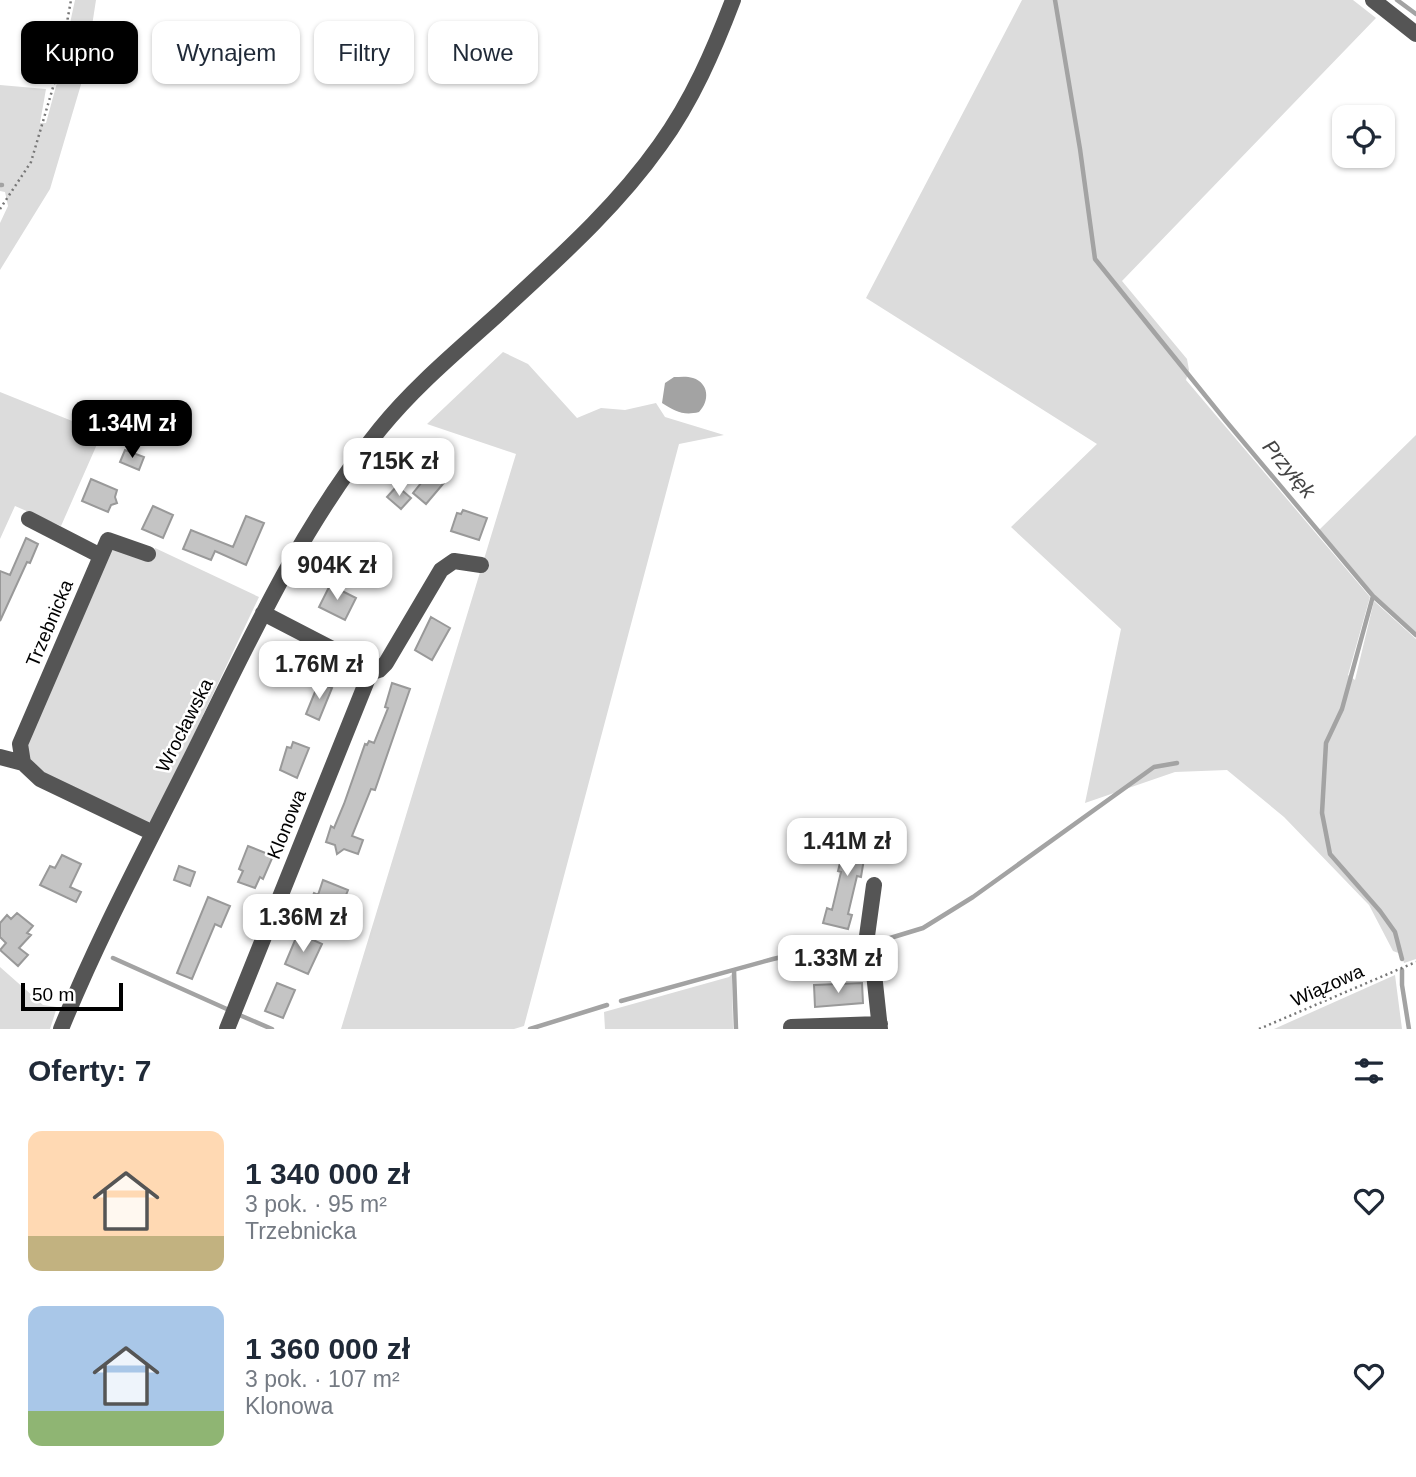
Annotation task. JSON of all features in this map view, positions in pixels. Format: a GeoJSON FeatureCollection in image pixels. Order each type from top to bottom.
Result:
{"type":"FeatureCollection","features":[{"type":"Feature","properties":{"kind":"street","name":"Wrocławska"},"geometry":{"type":"LineString","coordinates":[[61,1029],[81,980],[263,613],[326,500],[380,428],[419,386],[567,250],[619,198],[686,104],[733,0]]}},
{"type":"Feature","properties":{"kind":"street"},"geometry":{"type":"LineString","coordinates":[[1373,0],[1416,34]]}},
{"type":"Feature","properties":{"kind":"street"},"geometry":{"type":"LineString","coordinates":[[29,519],[101,556],[108,540],[148,554]]}},
{"type":"Feature","properties":{"kind":"street","name":"Trzebnicka"},"geometry":{"type":"LineString","coordinates":[[23,762],[20,744],[101,556]]}},
{"type":"Feature","properties":{"kind":"street","name":"Klonowa"},"geometry":{"type":"LineString","coordinates":[[227,1029],[370,673],[379,670],[386,663],[441,570],[454,561],[481,565]]}},
{"type":"Feature","properties":{"kind":"street"},"geometry":{"type":"LineString","coordinates":[[263,613],[348,657],[370,673]]}},
{"type":"Feature","properties":{"kind":"street"},"geometry":{"type":"LineString","coordinates":[[0,757],[8,761],[23,762],[31,773],[40,779],[153,834]]}},
{"type":"Feature","properties":{"kind":"street"},"geometry":{"type":"LineString","coordinates":[[791,1027],[880,1026],[872,955],[867,936],[874,885]]}},
{"type":"Feature","properties":{"kind":"path"},"geometry":{"type":"LineString","coordinates":[[0,209],[31,162],[59,67],[71,0]]}},
{"type":"Feature","properties":{"kind":"path","name":"Wiązowa"},"geometry":{"type":"LineString","coordinates":[[1259,1029],[1416,962]]}},
{"type":"Feature","properties":{"kind":"shaded area"},"geometry":{"type":"Polygon","coordinates":[[[75,0],[96,0],[93,21],[70,21],[75,0]]]}},
{"type":"Feature","properties":{"kind":"shaded area"},"geometry":{"type":"Polygon","coordinates":[[[1022,0],[1353,0],[1376,18],[1122,281],[1187,359],[1189,370],[1186,380],[1370,597],[1348,675],[1355,680],[1374,601],[1416,639],[1416,959],[1404,963],[1401,954],[1393,951],[1369,905],[1284,817],[1227,770],[1175,772],[1085,803],[1121,629],[1011,527],[1097,444],[866,298],[1022,0]]]}},
{"type":"Feature","properties":{"kind":"shaded area"},"geometry":{"type":"Polygon","coordinates":[[[57,84],[81,84],[50,189],[0,270],[0,223],[8,206],[5,192],[0,191],[0,85],[46,89],[40,123],[46,123],[57,84]]]}},
{"type":"Feature","properties":{"kind":"shaded area"},"geometry":{"type":"Polygon","coordinates":[[[503,352],[528,364],[577,418],[601,408],[625,410],[656,403],[665,417],[724,435],[679,444],[524,1026],[514,1029],[341,1029],[516,454],[427,424],[503,352]]]}},
{"type":"Feature","properties":{"kind":"shaded area"},"geometry":{"type":"Polygon","coordinates":[[[674,377],[691,377],[705,388],[705,403],[699,412],[679,412],[662,403],[665,383],[674,377]]]}},
{"type":"Feature","properties":{"kind":"shaded area"},"geometry":{"type":"Polygon","coordinates":[[[0,392],[102,433],[61,526],[15,506],[0,539],[0,392]]]}},
{"type":"Feature","properties":{"kind":"shaded area"},"geometry":{"type":"Polygon","coordinates":[[[1416,435],[1416,633],[1375,595],[1319,530],[1416,435]]]}},
{"type":"Feature","properties":{"kind":"shaded area"},"geometry":{"type":"Polygon","coordinates":[[[115,548],[149,558],[155,548],[259,597],[153,821],[144,824],[29,767],[26,741],[107,551],[115,548]]]}},
{"type":"Feature","properties":{"kind":"shaded area"},"geometry":{"type":"Polygon","coordinates":[[[0,967],[43,1005],[57,1007],[50,1029],[0,1029],[0,967]]]}},
{"type":"Feature","properties":{"kind":"shaded area"},"geometry":{"type":"Polygon","coordinates":[[[732,974],[733,1029],[605,1029],[604,1012],[732,974]]]}},
{"type":"Feature","properties":{"kind":"shaded area"},"geometry":{"type":"Polygon","coordinates":[[[1395,975],[1402,1029],[1274,1029],[1395,975]]]}},
{"type":"Feature","properties":{"kind":"building"},"geometry":{"type":"Polygon","coordinates":[[[125,450],[144,457],[139,470],[120,462],[125,450]]]}},
{"type":"Feature","properties":{"kind":"building"},"geometry":{"type":"Polygon","coordinates":[[[429,462],[448,478],[426,504],[413,493],[426,477],[420,472],[429,462]]]}},
{"type":"Feature","properties":{"kind":"building"},"geometry":{"type":"Polygon","coordinates":[[[91,479],[117,490],[117,503],[111,505],[108,512],[82,501],[91,479]]]}},
{"type":"Feature","properties":{"kind":"building"},"geometry":{"type":"Polygon","coordinates":[[[397,486],[411,498],[401,509],[387,497],[397,486]]]}},
{"type":"Feature","properties":{"kind":"building"},"geometry":{"type":"Polygon","coordinates":[[[153,506],[173,515],[163,538],[142,529],[153,506]]]}},
{"type":"Feature","properties":{"kind":"building"},"geometry":{"type":"Polygon","coordinates":[[[463,510],[487,518],[479,540],[451,531],[457,513],[461,514],[463,510]]]}},
{"type":"Feature","properties":{"kind":"building"},"geometry":{"type":"Polygon","coordinates":[[[246,516],[264,523],[246,565],[215,551],[211,560],[183,549],[191,530],[233,547],[246,516]]]}},
{"type":"Feature","properties":{"kind":"building"},"geometry":{"type":"Polygon","coordinates":[[[26,538],[38,544],[0,621],[0,571],[10,575],[26,538]]]}},
{"type":"Feature","properties":{"kind":"building"},"geometry":{"type":"Polygon","coordinates":[[[330,585],[356,598],[345,620],[319,607],[330,585]]]}},
{"type":"Feature","properties":{"kind":"building"},"geometry":{"type":"Polygon","coordinates":[[[431,617],[450,628],[432,660],[415,650],[431,617]]]}},
{"type":"Feature","properties":{"kind":"building"},"geometry":{"type":"Polygon","coordinates":[[[319,682],[332,688],[319,720],[306,714],[319,682]]]}},
{"type":"Feature","properties":{"kind":"building"},"geometry":{"type":"Polygon","coordinates":[[[392,683],[410,689],[375,790],[371,789],[352,836],[363,840],[358,854],[344,849],[337,854],[335,845],[326,842],[331,826],[334,828],[365,744],[369,741],[374,743],[388,708],[385,707],[392,683]]]}},
{"type":"Feature","properties":{"kind":"building"},"geometry":{"type":"Polygon","coordinates":[[[293,742],[309,748],[297,778],[280,770],[287,747],[291,748],[293,742]]]}},
{"type":"Feature","properties":{"kind":"building"},"geometry":{"type":"Polygon","coordinates":[[[845,829],[868,835],[861,877],[857,876],[848,914],[852,915],[848,929],[823,923],[827,908],[832,910],[841,872],[838,871],[845,829]]]}},
{"type":"Feature","properties":{"kind":"building"},"geometry":{"type":"Polygon","coordinates":[[[248,846],[273,856],[263,879],[260,877],[255,888],[238,882],[243,871],[239,869],[248,846]]]}},
{"type":"Feature","properties":{"kind":"building"},"geometry":{"type":"Polygon","coordinates":[[[62,855],[81,864],[70,887],[81,892],[76,902],[40,885],[50,866],[55,868],[62,855]]]}},
{"type":"Feature","properties":{"kind":"building"},"geometry":{"type":"Polygon","coordinates":[[[179,866],[195,872],[190,886],[174,880],[179,866]]]}},
{"type":"Feature","properties":{"kind":"building"},"geometry":{"type":"Polygon","coordinates":[[[323,880],[348,890],[334,925],[312,917],[309,922],[296,917],[303,899],[310,902],[314,893],[318,895],[323,880]]]}},
{"type":"Feature","properties":{"kind":"building"},"geometry":{"type":"Polygon","coordinates":[[[208,897],[230,906],[221,927],[215,924],[192,979],[177,973],[208,897]]]}},
{"type":"Feature","properties":{"kind":"building"},"geometry":{"type":"Polygon","coordinates":[[[17,913],[33,926],[27,933],[31,935],[19,948],[28,955],[18,966],[0,950],[6,943],[0,937],[0,923],[7,915],[11,919],[17,913]]]}},
{"type":"Feature","properties":{"kind":"building"},"geometry":{"type":"Polygon","coordinates":[[[298,933],[322,944],[308,974],[285,964],[298,933]]]}},
{"type":"Feature","properties":{"kind":"building"},"geometry":{"type":"Polygon","coordinates":[[[277,983],[295,990],[283,1018],[265,1011],[277,983]]]}},
{"type":"Feature","properties":{"kind":"building"},"geometry":{"type":"Polygon","coordinates":[[[862,983],[863,1003],[815,1007],[814,985],[862,983]]]}},
{"type":"Feature","properties":{"kind":"waterway","name":"Przyłęk"},"geometry":{"type":"LineString","coordinates":[[1055,0],[1095,259],[1225,420],[1373,596],[1416,635]]}},
{"type":"Feature","properties":{"kind":"waterway"},"geometry":{"type":"LineString","coordinates":[[1397,0],[1416,14]]}},
{"type":"Feature","properties":{"kind":"waterway","name":"Przyłęk"},"geometry":{"type":"LineString","coordinates":[[1373,596],[1342,709],[1326,743],[1322,813],[1330,854],[1395,932],[1402,959]]}},
{"type":"Feature","properties":{"kind":"waterway"},"geometry":{"type":"LineString","coordinates":[[877,942],[923,928],[973,897],[1154,767],[1177,763]]}},
{"type":"Feature","properties":{"kind":"waterway"},"geometry":{"type":"LineString","coordinates":[[621,1001],[773,959],[843,943],[862,943]]}},
{"type":"Feature","properties":{"kind":"waterway"},"geometry":{"type":"LineString","coordinates":[[113,958],[229,1010]]}},
{"type":"Feature","properties":{"kind":"waterway"},"geometry":{"type":"LineString","coordinates":[[734,970],[736,1029]]}},
{"type":"Feature","properties":{"kind":"waterway","name":"Przyłęk"},"geometry":{"type":"LineString","coordinates":[[1402,970],[1409,1029]]}},
{"type":"Feature","properties":{"kind":"waterway"},"geometry":{"type":"LineString","coordinates":[[530,1029],[607,1005]]}},
{"type":"Feature","properties":{"kind":"waterway"},"geometry":{"type":"LineString","coordinates":[[237,1014],[272,1029]]}}]}
